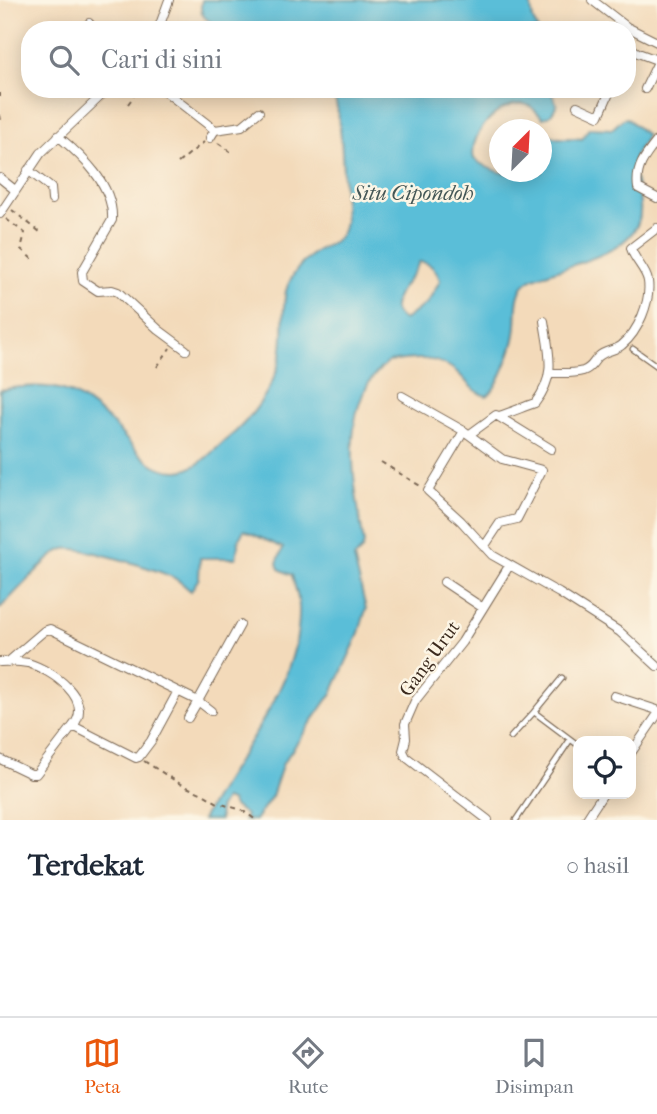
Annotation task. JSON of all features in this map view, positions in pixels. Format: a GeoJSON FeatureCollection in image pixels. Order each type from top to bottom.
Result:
{"type":"FeatureCollection","features":[{"type":"Feature","properties":{"kind":"street"},"geometry":{"type":"LineString","coordinates":[[161,21],[169,0]]}},
{"type":"Feature","properties":{"kind":"street"},"geometry":{"type":"LineString","coordinates":[[592,0],[619,21]]}},
{"type":"Feature","properties":{"kind":"street"},"geometry":{"type":"LineString","coordinates":[[636,32],[657,42]]}},
{"type":"Feature","properties":{"kind":"street"},"geometry":{"type":"LineString","coordinates":[[636,52],[657,62],[645,89]]}},
{"type":"Feature","properties":{"kind":"street"},"geometry":{"type":"LineString","coordinates":[[0,214],[41,153],[98,98]]}},
{"type":"Feature","properties":{"kind":"street"},"geometry":{"type":"LineString","coordinates":[[175,98],[213,134],[242,126],[259,112]]}},
{"type":"Feature","properties":{"kind":"street"},"geometry":{"type":"LineString","coordinates":[[577,106],[599,116],[607,98]]}},
{"type":"Feature","properties":{"kind":"street"},"geometry":{"type":"LineString","coordinates":[[58,136],[79,153],[95,173],[113,215],[83,270],[83,281],[97,291],[118,292],[159,331],[186,350]]}},
{"type":"Feature","properties":{"kind":"street"},"geometry":{"type":"LineString","coordinates":[[657,141],[637,174],[638,188],[657,198]]}},
{"type":"Feature","properties":{"kind":"street"},"geometry":{"type":"LineString","coordinates":[[28,170],[51,188],[52,200]]}},
{"type":"Feature","properties":{"kind":"street"},"geometry":{"type":"LineString","coordinates":[[0,178],[15,190]]}},
{"type":"Feature","properties":{"kind":"street"},"geometry":{"type":"LineString","coordinates":[[551,373],[582,372],[592,367],[599,356],[620,348],[628,339],[646,304],[648,292],[648,279],[631,248],[657,228]]}},
{"type":"Feature","properties":{"kind":"street"},"geometry":{"type":"LineString","coordinates":[[499,416],[522,405],[535,403],[548,383],[551,373],[544,321]]}},
{"type":"Feature","properties":{"kind":"street"},"geometry":{"type":"LineString","coordinates":[[402,396],[467,433],[502,459],[542,470],[517,519],[500,523],[484,547]]}},
{"type":"Feature","properties":{"kind":"street"},"geometry":{"type":"LineString","coordinates":[[551,449],[499,416],[493,415],[467,433],[428,491],[461,521],[492,555],[620,632],[657,666]]}},
{"type":"Feature","properties":{"kind":"street","name":"Gang Urut"},"geometry":{"type":"LineString","coordinates":[[488,820],[406,757],[403,751],[406,740],[405,724],[415,701],[462,642],[509,566]]}},
{"type":"Feature","properties":{"kind":"street"},"geometry":{"type":"LineString","coordinates":[[444,582],[483,608]]}},
{"type":"Feature","properties":{"kind":"street"},"geometry":{"type":"LineString","coordinates":[[188,718],[240,625]]}},
{"type":"Feature","properties":{"kind":"street"},"geometry":{"type":"LineString","coordinates":[[4,662],[50,629],[198,701],[211,711]]}},
{"type":"Feature","properties":{"kind":"street"},"geometry":{"type":"LineString","coordinates":[[0,759],[36,774],[42,770],[73,726],[79,712],[69,689],[42,669],[30,664],[4,662]]}},
{"type":"Feature","properties":{"kind":"street"},"geometry":{"type":"LineString","coordinates":[[73,726],[137,758],[151,741],[177,693]]}},
{"type":"Feature","properties":{"kind":"street"},"geometry":{"type":"LineString","coordinates":[[614,696],[657,713],[636,745]]}},
{"type":"Feature","properties":{"kind":"street"},"geometry":{"type":"LineString","coordinates":[[586,820],[600,799]]}},
{"type":"Feature","properties":{"kind":"lane"},"geometry":{"type":"LineString","coordinates":[[633,349],[657,366]]}},
{"type":"Feature","properties":{"kind":"lane"},"geometry":{"type":"LineString","coordinates":[[511,737],[562,678]]}},
{"type":"Feature","properties":{"kind":"lane"},"geometry":{"type":"LineString","coordinates":[[534,712],[573,742]]}},
{"type":"Feature","properties":{"kind":"lane"},"geometry":{"type":"LineString","coordinates":[[516,820],[570,740]]}},
{"type":"Feature","properties":{"kind":"path"},"geometry":{"type":"LineString","coordinates":[[128,104],[132,98]]}},
{"type":"Feature","properties":{"kind":"path"},"geometry":{"type":"LineString","coordinates":[[0,115],[2,124]]}},
{"type":"Feature","properties":{"kind":"path"},"geometry":{"type":"LineString","coordinates":[[178,163],[213,134],[234,154]]}},
{"type":"Feature","properties":{"kind":"path"},"geometry":{"type":"LineString","coordinates":[[6,205],[40,232]]}},
{"type":"Feature","properties":{"kind":"path"},"geometry":{"type":"LineString","coordinates":[[0,214],[25,233],[20,248],[33,260]]}},
{"type":"Feature","properties":{"kind":"path"},"geometry":{"type":"LineString","coordinates":[[157,366],[175,342]]}},
{"type":"Feature","properties":{"kind":"path"},"geometry":{"type":"LineString","coordinates":[[381,461],[428,491]]}},
{"type":"Feature","properties":{"kind":"path"},"geometry":{"type":"LineString","coordinates":[[137,758],[182,785],[218,803],[242,810],[256,820]]}},
{"type":"Feature","properties":{"kind":"water"},"geometry":{"type":"Polygon","coordinates":[[[202,0],[530,0],[534,21],[209,21],[203,16],[202,0]]]}},
{"type":"Feature","properties":{"kind":"water","name":"Situ Cipondoh"},"geometry":{"type":"Polygon","coordinates":[[[335,98],[554,98],[557,104],[548,116],[543,118],[530,106],[520,104],[499,111],[482,128],[473,149],[474,159],[489,168],[489,182],[552,182],[552,136],[582,139],[589,128],[612,129],[627,118],[646,135],[633,166],[640,215],[632,233],[612,249],[536,277],[523,286],[518,297],[514,340],[500,377],[487,396],[474,389],[457,372],[433,360],[388,362],[371,379],[355,422],[353,447],[356,497],[364,544],[354,558],[366,609],[358,636],[332,693],[283,763],[272,796],[255,820],[244,820],[246,815],[225,799],[219,809],[220,820],[202,820],[264,718],[290,664],[297,636],[299,603],[292,575],[279,569],[277,563],[283,548],[244,530],[239,539],[236,558],[200,558],[199,578],[191,591],[176,579],[152,570],[101,554],[64,549],[41,566],[0,608],[0,390],[34,386],[69,392],[104,416],[137,451],[156,466],[179,471],[199,463],[236,432],[266,393],[277,371],[282,352],[287,286],[306,259],[341,235],[345,221],[342,151],[335,98]],[[419,262],[400,291],[394,307],[404,320],[427,303],[440,281],[427,263],[419,262]]]}}]}
